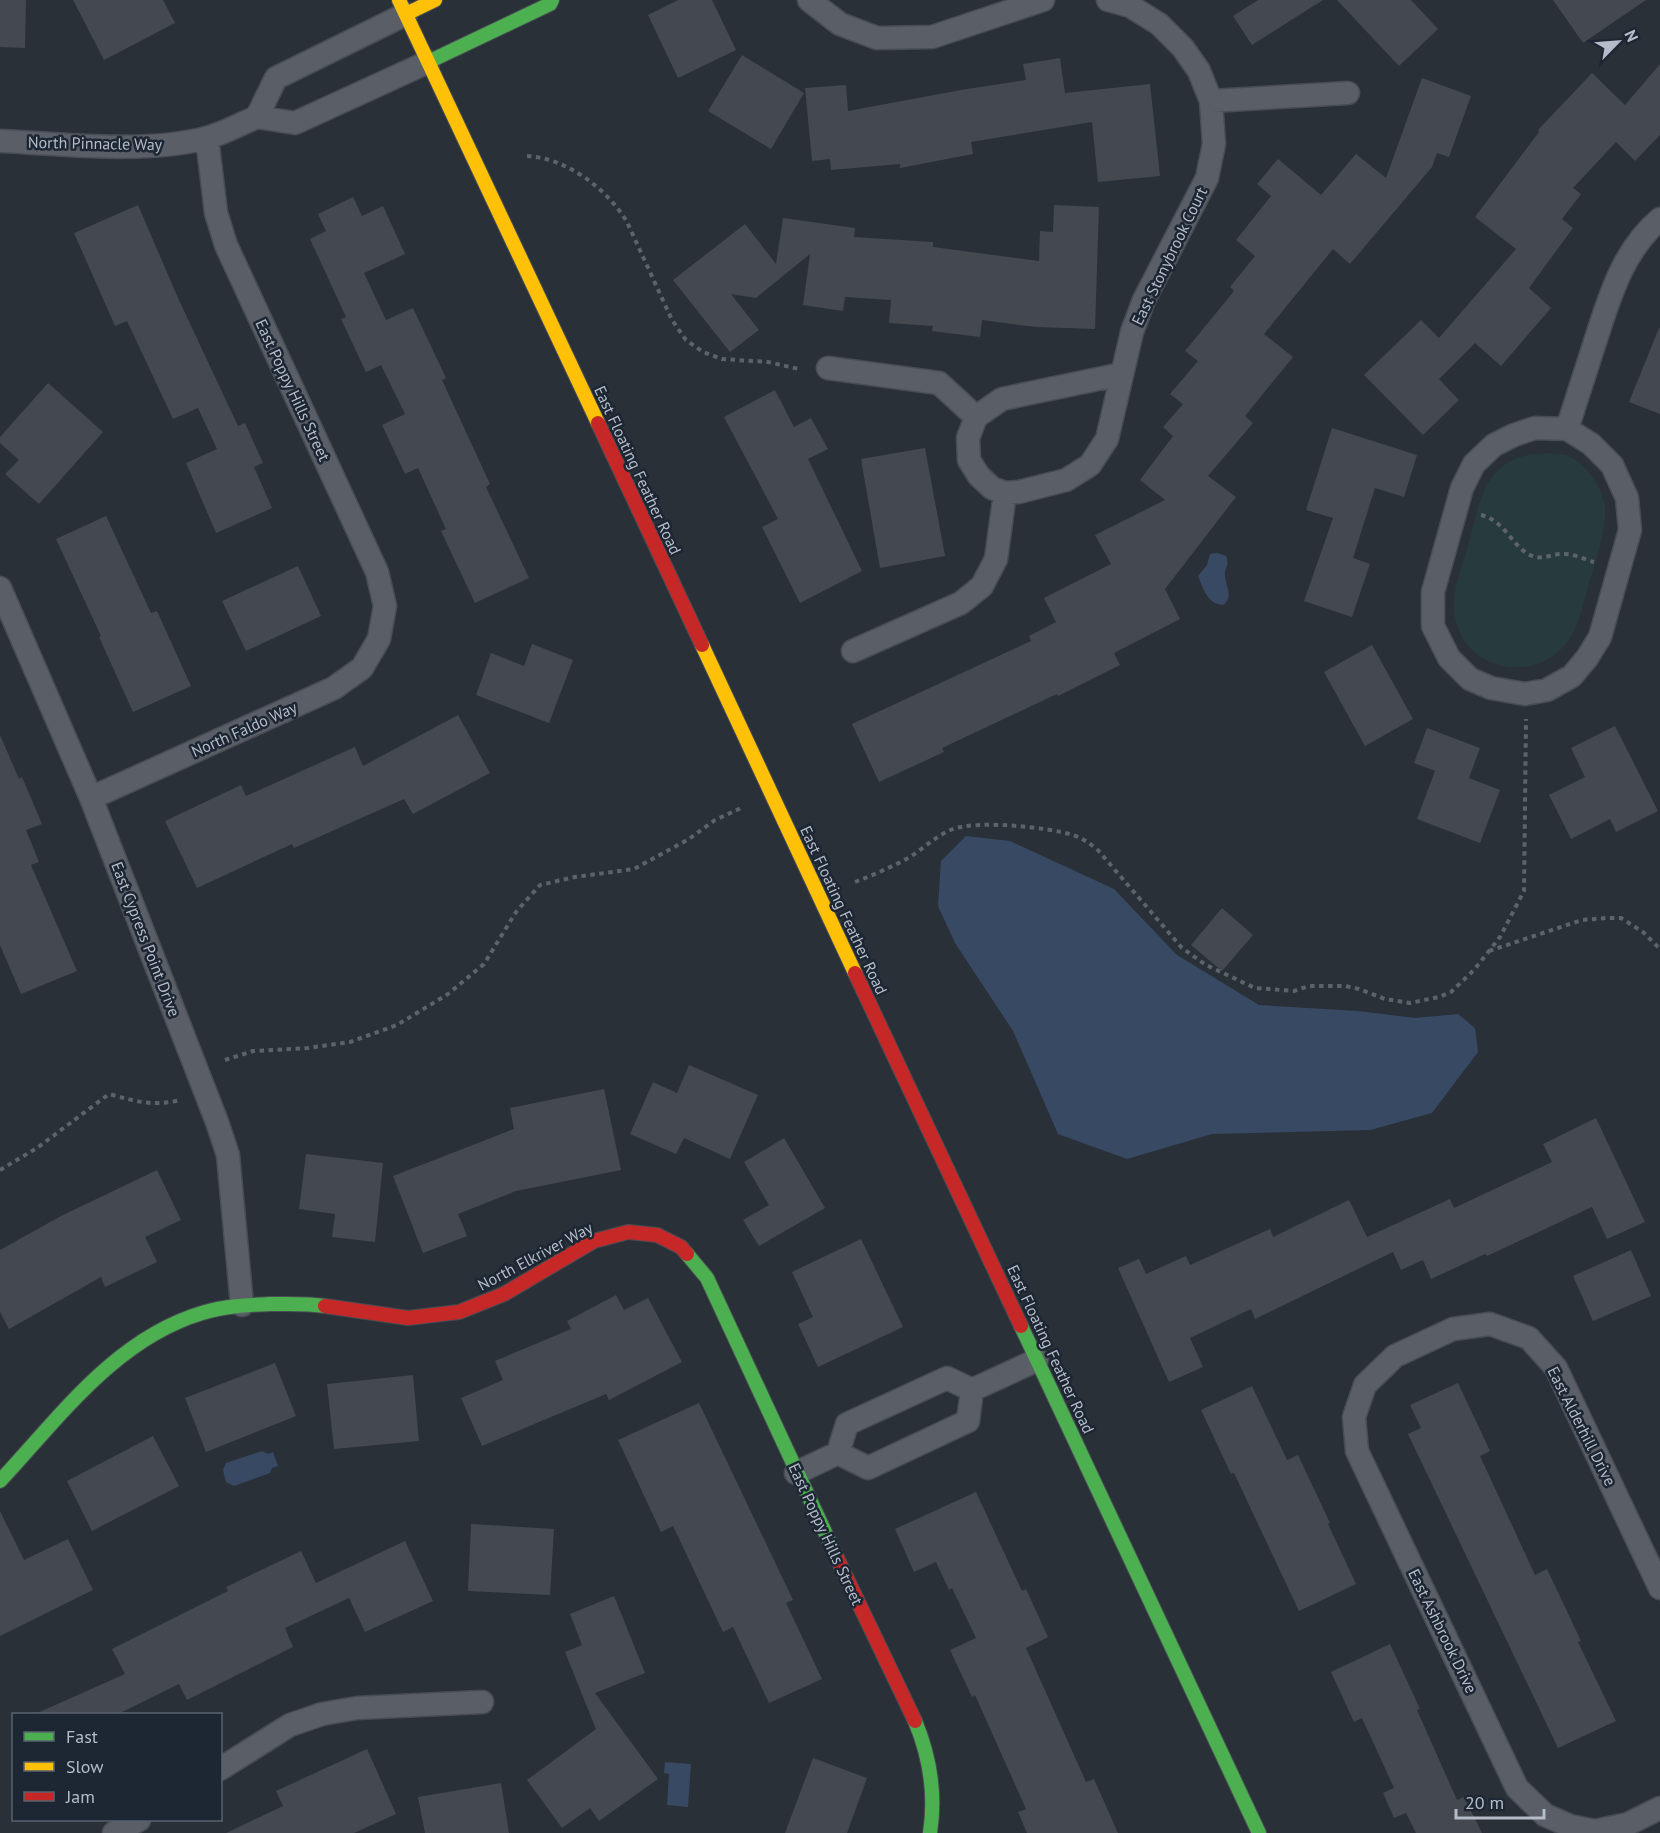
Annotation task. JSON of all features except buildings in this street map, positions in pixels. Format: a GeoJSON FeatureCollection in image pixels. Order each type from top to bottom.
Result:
{"type":"FeatureCollection","features":[{"type":"Feature","properties":{"kind":"main road"},"geometry":{"type":"LineString","coordinates":[[403,7],[435,0]]}},
{"type":"Feature","properties":{"kind":"main road"},"geometry":{"type":"LineString","coordinates":[[428,62],[550,4],[552,0]]}},
{"type":"Feature","properties":{"kind":"main road","name":"East Floating Feather Road"},"geometry":{"type":"LineString","coordinates":[[403,7],[1259,1833]]}},
{"type":"Feature","properties":{"kind":"main road","name":"North Elkriver Way"},"geometry":{"type":"LineString","coordinates":[[0,1481],[96,1377],[128,1351],[165,1328],[202,1313],[242,1305],[307,1303],[408,1318],[459,1312],[504,1294],[594,1241],[628,1232],[657,1235],[681,1248]]}},
{"type":"Feature","properties":{"kind":"main road","name":"East Poppy Hills Street"},"geometry":{"type":"LineString","coordinates":[[681,1248],[707,1278],[796,1473],[920,1734],[928,1756],[933,1789],[930,1833]]}},
{"type":"Feature","properties":{"kind":"street"},"geometry":{"type":"LineString","coordinates":[[809,0],[840,24],[878,38],[888,38],[932,37],[1043,0]]}},
{"type":"Feature","properties":{"kind":"street","name":"East Stonybrook Court"},"geometry":{"type":"LineString","coordinates":[[1005,493],[1019,492],[1066,480],[1090,465],[1107,439],[1132,332],[1144,300],[1207,178],[1214,144],[1211,101],[1199,71],[1183,48],[1159,24],[1130,6],[1108,0]]}},
{"type":"Feature","properties":{"kind":"street"},"geometry":{"type":"LineString","coordinates":[[403,7],[276,78],[257,117],[295,123],[428,62]]}},
{"type":"Feature","properties":{"kind":"street"},"geometry":{"type":"LineString","coordinates":[[1211,101],[1348,93]]}},
{"type":"Feature","properties":{"kind":"street","name":"North Pinnacle Way"},"geometry":{"type":"LineString","coordinates":[[0,141],[126,147],[159,146],[207,138],[257,117]]}},
{"type":"Feature","properties":{"kind":"street","name":"East Poppy Hills Street"},"geometry":{"type":"LineString","coordinates":[[207,138],[216,213],[226,245],[377,573],[385,606],[379,639]]}},
{"type":"Feature","properties":{"kind":"street"},"geometry":{"type":"LineString","coordinates":[[1567,429],[1614,285],[1631,253],[1653,224],[1660,219]]}},
{"type":"Feature","properties":{"kind":"street"},"geometry":{"type":"LineString","coordinates":[[828,368],[939,383],[976,417]]}},
{"type":"Feature","properties":{"kind":"street"},"geometry":{"type":"LineString","coordinates":[[853,651],[961,603],[982,586],[996,559],[1005,493],[992,488],[979,476],[969,460],[968,438],[976,417],[1002,399],[1122,374]]}},
{"type":"Feature","properties":{"kind":"street"},"geometry":{"type":"LineString","coordinates":[[1535,428],[1567,429],[1591,444],[1612,465],[1628,498],[1630,530],[1603,627],[1600,637],[1587,658],[1572,676],[1547,690],[1524,694],[1491,688],[1470,679],[1449,658],[1433,626],[1433,592],[1462,488],[1474,464],[1494,445],[1535,428]]}},
{"type":"Feature","properties":{"kind":"street","name":"East Cypress Point Drive"},"geometry":{"type":"LineString","coordinates":[[0,588],[91,798],[217,1122],[228,1155],[242,1305]]}},
{"type":"Feature","properties":{"kind":"street","name":"North Faldo Way"},"geometry":{"type":"LineString","coordinates":[[91,798],[334,688],[362,668],[379,639]]}},
{"type":"Feature","properties":{"kind":"street","name":"East Alderhill Drive"},"geometry":{"type":"LineString","coordinates":[[1365,1385],[1395,1356],[1453,1329],[1490,1324],[1529,1338],[1556,1368],[1660,1588]]}},
{"type":"Feature","properties":{"kind":"street"},"geometry":{"type":"LineString","coordinates":[[972,1390],[1037,1360]]}},
{"type":"Feature","properties":{"kind":"street"},"geometry":{"type":"LineString","coordinates":[[796,1473],[838,1453],[847,1424],[947,1378],[972,1390]]}},
{"type":"Feature","properties":{"kind":"street","name":"East Ashbrook Drive"},"geometry":{"type":"LineString","coordinates":[[1365,1385],[1354,1417],[1357,1451],[1517,1788],[1545,1815],[1570,1826],[1595,1832]]}},
{"type":"Feature","properties":{"kind":"street"},"geometry":{"type":"LineString","coordinates":[[838,1453],[868,1468],[968,1421],[972,1390]]}},
{"type":"Feature","properties":{"kind":"street"},"geometry":{"type":"LineString","coordinates":[[222,1768],[290,1725],[322,1714],[357,1708],[483,1702]]}},
{"type":"Feature","properties":{"kind":"street"},"geometry":{"type":"LineString","coordinates":[[1595,1832],[1628,1824],[1660,1808]]}},
{"type":"Feature","properties":{"kind":"street"},"geometry":{"type":"LineString","coordinates":[[114,1833],[137,1821]]}},
{"type":"Feature","properties":{"kind":"path"},"geometry":{"type":"LineString","coordinates":[[527,156],[556,162],[590,182],[618,208],[627,222],[672,320],[686,340],[703,352],[722,359],[768,362],[799,369]]}},
{"type":"Feature","properties":{"kind":"path"},"geometry":{"type":"LineString","coordinates":[[1474,514],[1492,519],[1533,557],[1569,554],[1598,563]]}},
{"type":"Feature","properties":{"kind":"path"},"geometry":{"type":"LineString","coordinates":[[855,882],[910,856],[952,829],[968,826],[1037,828],[1071,835],[1088,842],[1097,849],[1182,948],[1206,965],[1255,988],[1294,991],[1310,986],[1345,986],[1385,999],[1410,1004],[1439,997],[1451,992],[1474,970],[1500,937],[1524,891],[1527,712]]}},
{"type":"Feature","properties":{"kind":"path"},"geometry":{"type":"LineString","coordinates":[[225,1060],[253,1051],[308,1048],[350,1042],[397,1025],[448,994],[484,964],[516,912],[540,885],[575,877],[634,869],[689,839],[715,820],[741,808]]}},
{"type":"Feature","properties":{"kind":"path"},"geometry":{"type":"LineString","coordinates":[[1489,951],[1582,920],[1606,918],[1621,918],[1643,932],[1660,949]]}},
{"type":"Feature","properties":{"kind":"path"},"geometry":{"type":"LineString","coordinates":[[0,1170],[37,1148],[109,1094],[139,1102],[163,1104],[184,1098]]}},
{"type":"Feature","properties":{"kind":"green space"},"geometry":{"type":"Polygon","coordinates":[[[1552,453],[1573,458],[1586,469],[1597,484],[1605,508],[1600,548],[1579,618],[1564,646],[1541,663],[1514,667],[1500,665],[1475,653],[1460,634],[1454,608],[1457,580],[1480,502],[1493,476],[1504,465],[1515,459],[1527,455],[1552,453]]]}},
{"type":"Feature","properties":{"kind":"water"},"geometry":{"type":"Polygon","coordinates":[[[1217,553],[1226,556],[1227,560],[1225,576],[1229,595],[1223,605],[1210,599],[1198,576],[1207,565],[1210,554],[1217,553]]]}},
{"type":"Feature","properties":{"kind":"water"},"geometry":{"type":"Polygon","coordinates":[[[966,836],[1010,841],[1114,889],[1177,955],[1259,1005],[1358,1011],[1415,1018],[1458,1014],[1475,1028],[1478,1052],[1432,1113],[1370,1130],[1212,1134],[1127,1159],[1058,1134],[1013,1031],[955,943],[938,906],[941,861],[966,836]]]}},
{"type":"Feature","properties":{"kind":"water"},"geometry":{"type":"Polygon","coordinates":[[[262,1451],[268,1454],[273,1452],[278,1466],[272,1468],[270,1473],[234,1486],[226,1482],[223,1470],[226,1463],[262,1451]]]}},
{"type":"Feature","properties":{"kind":"water"},"geometry":{"type":"Polygon","coordinates":[[[665,1762],[691,1764],[688,1807],[667,1805],[669,1774],[664,1773],[665,1762]]]}},
{"type":"Feature","properties":{"kind":"traffic: fast"},"geometry":{"type":"LineString","coordinates":[[428,62],[550,4],[552,0]]}},
{"type":"Feature","properties":{"kind":"traffic: fast"},"geometry":{"type":"LineString","coordinates":[[687,1254],[707,1278],[837,1558]]}},
{"type":"Feature","properties":{"kind":"traffic: fast"},"geometry":{"type":"LineString","coordinates":[[0,1481],[90,1383],[142,1341],[171,1325],[202,1313],[236,1306],[270,1304],[325,1306]]}},
{"type":"Feature","properties":{"kind":"traffic: fast"},"geometry":{"type":"LineString","coordinates":[[1021,1326],[1259,1833]]}},
{"type":"Feature","properties":{"kind":"traffic: fast"},"geometry":{"type":"LineString","coordinates":[[915,1721],[925,1748],[932,1790],[930,1833]]}},
{"type":"Feature","properties":{"kind":"traffic: slow"},"geometry":{"type":"LineString","coordinates":[[399,0],[598,423]]}},
{"type":"Feature","properties":{"kind":"traffic: slow"},"geometry":{"type":"LineString","coordinates":[[406,14],[435,0]]}},
{"type":"Feature","properties":{"kind":"traffic: slow"},"geometry":{"type":"LineString","coordinates":[[702,645],[855,973]]}},
{"type":"Feature","properties":{"kind":"traffic: jam"},"geometry":{"type":"LineString","coordinates":[[598,423],[702,645]]}},
{"type":"Feature","properties":{"kind":"traffic: jam"},"geometry":{"type":"LineString","coordinates":[[855,973],[1021,1326]]}},
{"type":"Feature","properties":{"kind":"traffic: jam"},"geometry":{"type":"LineString","coordinates":[[325,1306],[408,1318],[459,1312],[504,1294],[594,1241],[628,1232],[657,1235],[681,1247],[687,1254]]}},
{"type":"Feature","properties":{"kind":"traffic: jam"},"geometry":{"type":"LineString","coordinates":[[837,1558],[915,1721]]}}]}
